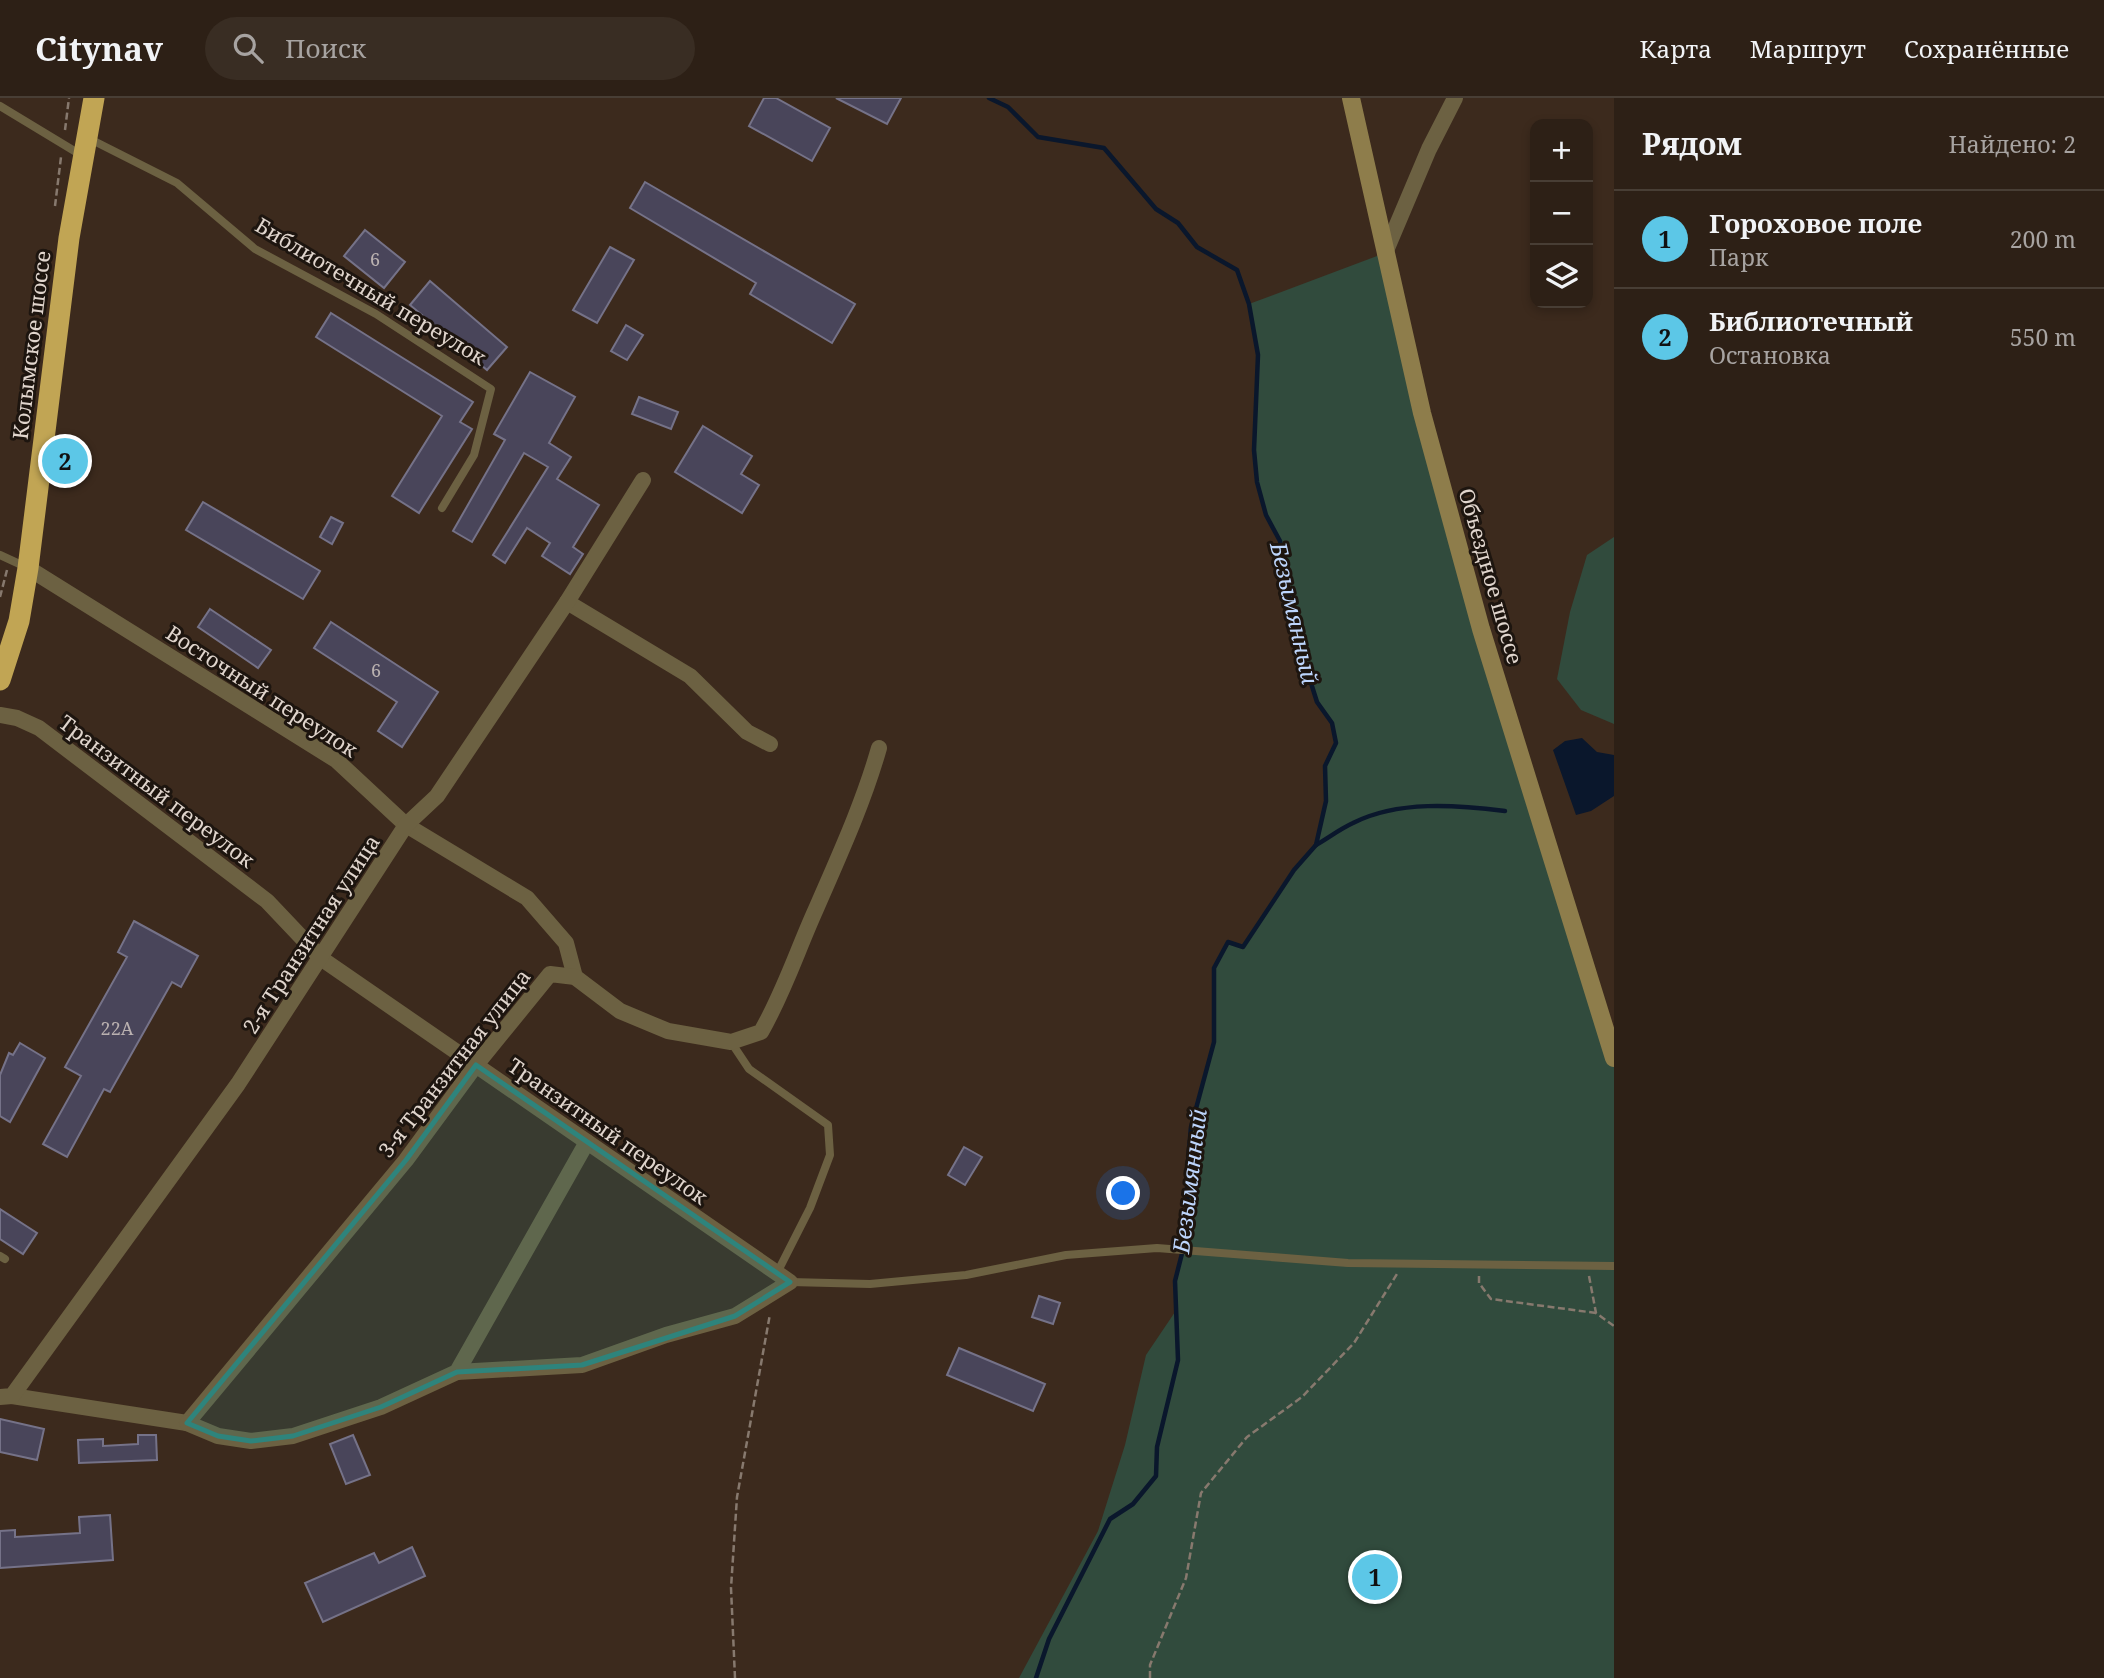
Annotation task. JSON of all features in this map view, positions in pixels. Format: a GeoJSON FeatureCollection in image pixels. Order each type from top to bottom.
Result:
{"type":"FeatureCollection","features":[{"type":"Feature","properties":{"kind":"highway","name":"Колымское шоссе"},"geometry":{"type":"LineString","coordinates":[[0,680],[19,621],[28,568],[83,146],[94,98]]}},
{"type":"Feature","properties":{"kind":"street","name":"Объездное шоссе"},"geometry":{"type":"LineString","coordinates":[[1350,98],[1422,414],[1481,629],[1614,1059]]}},
{"type":"Feature","properties":{"kind":"street"},"geometry":{"type":"LineString","coordinates":[[1385,253],[1429,149],[1455,98]]}},
{"type":"Feature","properties":{"kind":"street","name":"2-я Транзитная улица"},"geometry":{"type":"LineString","coordinates":[[6,1396],[238,1084],[406,825],[437,796],[567,602],[643,480]]}},
{"type":"Feature","properties":{"kind":"street","name":"Восточный переулок"},"geometry":{"type":"LineString","coordinates":[[28,568],[336,760],[406,825],[527,898],[566,943],[575,977]]}},
{"type":"Feature","properties":{"kind":"street"},"geometry":{"type":"LineString","coordinates":[[567,602],[690,676],[747,732],[770,744]]}},
{"type":"Feature","properties":{"kind":"street","name":"Транзитный переулок"},"geometry":{"type":"LineString","coordinates":[[0,715],[17,718],[39,728],[267,901],[321,959],[784,1278]]}},
{"type":"Feature","properties":{"kind":"street"},"geometry":{"type":"LineString","coordinates":[[575,977],[620,1011],[668,1031],[732,1042],[761,1032],[783,994],[868,787],[878,748]]}},
{"type":"Feature","properties":{"kind":"street","name":"3-я Транзитная улица"},"geometry":{"type":"LineString","coordinates":[[187,1423],[406,1160],[476,1065],[550,974],[575,977]]}},
{"type":"Feature","properties":{"kind":"street"},"geometry":{"type":"LineString","coordinates":[[457,1372],[587,1142]]}},
{"type":"Feature","properties":{"kind":"street"},"geometry":{"type":"LineString","coordinates":[[6,1396],[187,1423],[218,1436],[251,1441],[293,1436],[381,1407],[457,1372],[582,1365],[666,1335],[735,1315],[774,1292],[784,1278]]}},
{"type":"Feature","properties":{"kind":"lane"},"geometry":{"type":"LineString","coordinates":[[0,106],[83,146]]}},
{"type":"Feature","properties":{"kind":"lane","name":"Библиотечный переулок"},"geometry":{"type":"LineString","coordinates":[[83,146],[177,183],[256,249],[376,314],[491,389],[474,455],[442,508]]}},
{"type":"Feature","properties":{"kind":"lane"},"geometry":{"type":"LineString","coordinates":[[0,555],[28,568]]}},
{"type":"Feature","properties":{"kind":"lane"},"geometry":{"type":"LineString","coordinates":[[732,1042],[750,1069],[828,1125],[830,1155],[784,1278],[870,1284],[966,1275],[1066,1255],[1157,1248],[1349,1263],[1614,1266]]}},
{"type":"Feature","properties":{"kind":"path"},"geometry":{"type":"LineString","coordinates":[[1150,1678],[1150,1665],[1186,1578],[1201,1493],[1247,1437],[1302,1397],[1353,1343],[1404,1263]]}},
{"type":"Feature","properties":{"kind":"path"},"geometry":{"type":"LineString","coordinates":[[1480,1263],[1479,1283],[1491,1299],[1596,1313],[1614,1326]]}},
{"type":"Feature","properties":{"kind":"path"},"geometry":{"type":"LineString","coordinates":[[1588,1266],[1596,1313]]}},
{"type":"Feature","properties":{"kind":"path"},"geometry":{"type":"LineString","coordinates":[[735,1678],[732,1588],[737,1497],[774,1292]]}},
{"type":"Feature","properties":{"kind":"highlighted area"},"geometry":{"type":"Polygon","coordinates":[[[476,1065],[790,1282],[735,1316],[582,1365],[457,1372],[381,1407],[293,1436],[251,1441],[218,1436],[187,1423],[406,1160],[476,1065]]]}},
{"type":"Feature","properties":{"kind":"green space"},"geometry":{"type":"Polygon","coordinates":[[[1385,253],[1422,413],[1614,1058],[1614,1678],[1019,1678],[1098,1531],[1125,1445],[1146,1355],[1175,1312],[1175,1281],[1188,1230],[1187,1175],[1191,1127],[1214,1042],[1214,968],[1228,942],[1243,946],[1294,870],[1315,845],[1326,801],[1325,766],[1336,743],[1332,723],[1317,702],[1304,661],[1294,624],[1280,541],[1266,515],[1257,482],[1254,450],[1258,355],[1249,304],[1385,253]]]}},
{"type":"Feature","properties":{"kind":"green space"},"geometry":{"type":"Polygon","coordinates":[[[1614,537],[1614,724],[1581,710],[1557,679],[1570,612],[1587,555],[1614,537]]]}},
{"type":"Feature","properties":{"kind":"water"},"geometry":{"type":"Polygon","coordinates":[[[1582,738],[1597,752],[1614,755],[1614,796],[1591,811],[1576,815],[1553,750],[1565,741],[1582,738]]]}},
{"type":"Feature","properties":{"kind":"building"},"geometry":{"type":"Polygon","coordinates":[[[764,98],[776,98],[830,128],[812,161],[749,126],[764,98]]]}},
{"type":"Feature","properties":{"kind":"building"},"geometry":{"type":"Polygon","coordinates":[[[836,98],[901,98],[887,124],[836,98]]]}},
{"type":"Feature","properties":{"kind":"building"},"geometry":{"type":"Polygon","coordinates":[[[645,182],[855,304],[832,343],[750,294],[756,283],[630,208],[645,182]]]}},
{"type":"Feature","properties":{"kind":"building"},"geometry":{"type":"Polygon","coordinates":[[[365,230],[405,262],[384,288],[344,256],[365,230]]]}},
{"type":"Feature","properties":{"kind":"building"},"geometry":{"type":"Polygon","coordinates":[[[610,247],[634,260],[597,323],[573,310],[610,247]]]}},
{"type":"Feature","properties":{"kind":"building"},"geometry":{"type":"Polygon","coordinates":[[[430,281],[507,347],[487,370],[410,305],[430,281]]]}},
{"type":"Feature","properties":{"kind":"building"},"geometry":{"type":"Polygon","coordinates":[[[331,313],[473,402],[460,422],[472,429],[419,513],[392,496],[442,416],[316,337],[331,313]]]}},
{"type":"Feature","properties":{"kind":"building"},"geometry":{"type":"Polygon","coordinates":[[[626,325],[643,335],[627,360],[611,351],[626,325]]]}},
{"type":"Feature","properties":{"kind":"building"},"geometry":{"type":"Polygon","coordinates":[[[530,372],[575,397],[549,443],[571,457],[557,479],[599,505],[573,547],[583,554],[570,574],[542,556],[550,543],[527,528],[505,563],[493,555],[548,467],[524,453],[472,542],[453,531],[505,440],[494,434],[530,372]]]}},
{"type":"Feature","properties":{"kind":"building"},"geometry":{"type":"Polygon","coordinates":[[[639,397],[678,412],[671,429],[632,414],[639,397]]]}},
{"type":"Feature","properties":{"kind":"building"},"geometry":{"type":"Polygon","coordinates":[[[703,426],[752,456],[741,474],[759,485],[742,513],[675,472],[703,426]]]}},
{"type":"Feature","properties":{"kind":"building"},"geometry":{"type":"Polygon","coordinates":[[[203,502],[320,571],[303,599],[186,530],[203,502]]]}},
{"type":"Feature","properties":{"kind":"building"},"geometry":{"type":"Polygon","coordinates":[[[331,517],[343,523],[332,544],[320,537],[331,517]]]}},
{"type":"Feature","properties":{"kind":"building"},"geometry":{"type":"Polygon","coordinates":[[[210,609],[271,650],[258,668],[198,627],[210,609]]]}},
{"type":"Feature","properties":{"kind":"building"},"geometry":{"type":"Polygon","coordinates":[[[331,622],[438,692],[402,747],[378,731],[397,702],[314,648],[331,622]]]}},
{"type":"Feature","properties":{"kind":"building"},"geometry":{"type":"Polygon","coordinates":[[[134,921],[198,956],[181,987],[172,982],[110,1092],[104,1089],[67,1157],[43,1144],[81,1076],[65,1067],[127,957],[118,952],[134,921]]]}},
{"type":"Feature","properties":{"kind":"building"},"geometry":{"type":"Polygon","coordinates":[[[20,1043],[45,1058],[10,1122],[0,1116],[0,1075],[9,1053],[13,1055],[20,1043]]]}},
{"type":"Feature","properties":{"kind":"building"},"geometry":{"type":"Polygon","coordinates":[[[964,1147],[982,1157],[965,1185],[948,1175],[964,1147]]]}},
{"type":"Feature","properties":{"kind":"building"},"geometry":{"type":"Polygon","coordinates":[[[0,1209],[37,1233],[23,1254],[0,1239],[0,1209]]]}},
{"type":"Feature","properties":{"kind":"building"},"geometry":{"type":"Polygon","coordinates":[[[1039,1296],[1060,1303],[1053,1324],[1032,1317],[1039,1296]]]}},
{"type":"Feature","properties":{"kind":"building"},"geometry":{"type":"Polygon","coordinates":[[[959,1348],[1045,1384],[1033,1411],[947,1375],[959,1348]]]}},
{"type":"Feature","properties":{"kind":"building"},"geometry":{"type":"Polygon","coordinates":[[[0,1419],[44,1429],[37,1460],[0,1452],[0,1419]]]}},
{"type":"Feature","properties":{"kind":"building"},"geometry":{"type":"Polygon","coordinates":[[[138,1435],[156,1435],[157,1460],[79,1463],[78,1440],[103,1439],[103,1446],[138,1444],[138,1435]]]}},
{"type":"Feature","properties":{"kind":"building"},"geometry":{"type":"Polygon","coordinates":[[[353,1435],[370,1475],[346,1484],[330,1444],[353,1435]]]}},
{"type":"Feature","properties":{"kind":"building"},"geometry":{"type":"Polygon","coordinates":[[[110,1515],[113,1560],[0,1568],[0,1531],[15,1530],[15,1537],[80,1533],[79,1517],[110,1515]]]}},
{"type":"Feature","properties":{"kind":"building"},"geometry":{"type":"Polygon","coordinates":[[[412,1547],[425,1576],[323,1622],[305,1583],[374,1553],[379,1563],[412,1547]]]}},
{"type":"Feature","properties":{"kind":"waterway","name":"Безымянный"},"geometry":{"type":"LineString","coordinates":[[989,98],[1008,107],[1038,137],[1104,148],[1156,209],[1178,223],[1197,247],[1237,270],[1249,304],[1258,355],[1254,450],[1257,482],[1266,515],[1280,541],[1294,624],[1304,661],[1317,702],[1332,723],[1336,743],[1325,766],[1326,801],[1316,845],[1294,870],[1243,947],[1228,942],[1214,968],[1214,1042],[1191,1127],[1187,1175],[1188,1230],[1175,1281],[1178,1360],[1157,1447],[1156,1476],[1133,1504],[1110,1519],[1049,1639],[1036,1678]]}},
{"type":"Feature","properties":{"kind":"waterway"},"geometry":{"type":"LineString","coordinates":[[1316,845],[1353,823],[1389,811],[1428,806],[1505,811]]}},
{"type":"Feature","properties":{"kind":"place","name":"Библиотечный"},"geometry":{"type":"Point","coordinates":[65,461]}},
{"type":"Feature","properties":{"kind":"place","name":"Гороховое поле"},"geometry":{"type":"Point","coordinates":[1375,1577]}}]}
